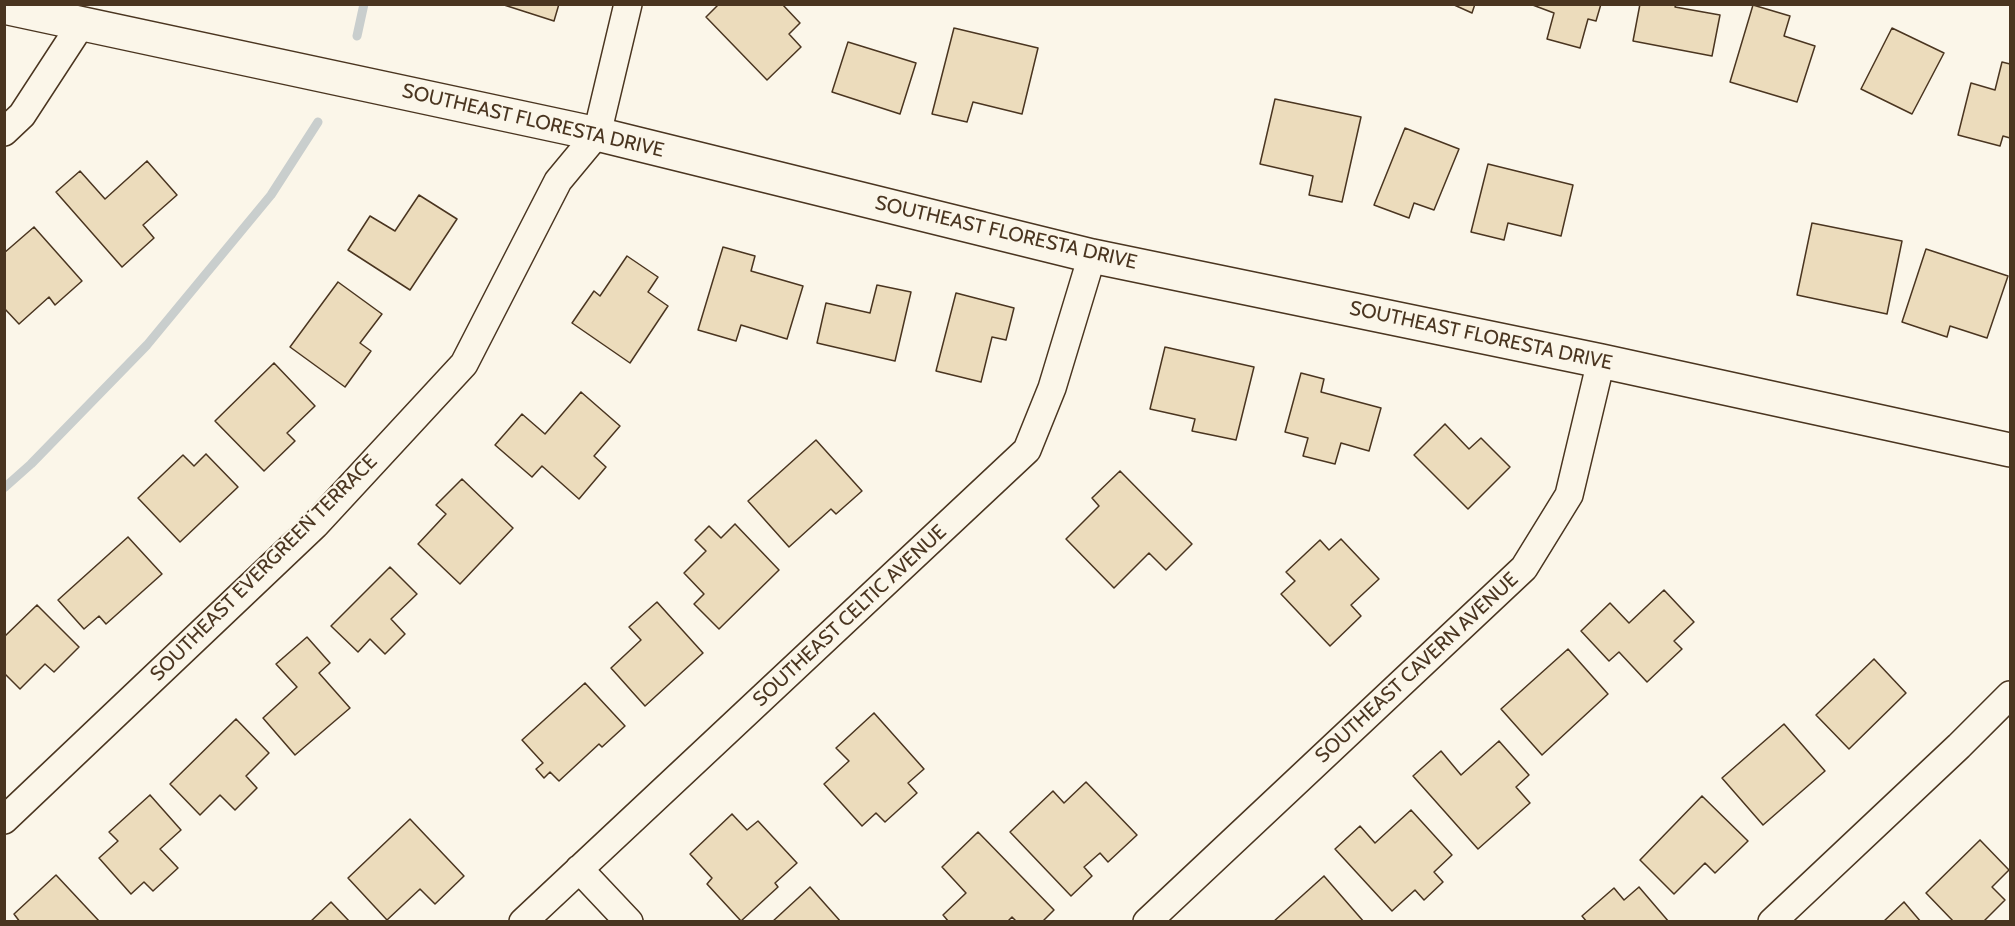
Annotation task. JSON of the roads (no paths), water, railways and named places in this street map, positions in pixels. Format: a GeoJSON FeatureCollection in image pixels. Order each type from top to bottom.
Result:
{"type":"FeatureCollection","features":[{"type":"Feature","properties":{"kind":"street","name":"SOUTHEAST EVERGREEN TERRACE"},"geometry":{"type":"LineString","coordinates":[[4,820],[315,525],[464,364],[558,181],[597,134],[628,4]]}},
{"type":"Feature","properties":{"kind":"street","name":"SOUTHEAST FLORESTA DRIVE"},"geometry":{"type":"LineString","coordinates":[[4,7],[597,134],[1092,256],[1601,361],[2010,450]]}},
{"type":"Feature","properties":{"kind":"street"},"geometry":{"type":"LineString","coordinates":[[4,132],[22,115],[82,23]]}},
{"type":"Feature","properties":{"kind":"street","name":"SOUTHEAST CELTIC AVENUE"},"geometry":{"type":"LineString","coordinates":[[523,921],[1027,450],[1053,388],[1092,256]]}},
{"type":"Feature","properties":{"kind":"street","name":"SOUTHEAST CAVERN AVENUE"},"geometry":{"type":"LineString","coordinates":[[1147,921],[1524,568],[1569,495],[1601,361]]}},
{"type":"Feature","properties":{"kind":"street"},"geometry":{"type":"LineString","coordinates":[[1772,921],[1959,746],[2010,695]]}},
{"type":"Feature","properties":{"kind":"street"},"geometry":{"type":"LineString","coordinates":[[579,869],[629,921]]}},
{"type":"Feature","properties":{"kind":"waterway"},"geometry":{"type":"LineString","coordinates":[[357,36],[364,4]]}},
{"type":"Feature","properties":{"kind":"waterway"},"geometry":{"type":"LineString","coordinates":[[4,488],[31,464],[147,345],[271,195],[318,122]]}}]}
